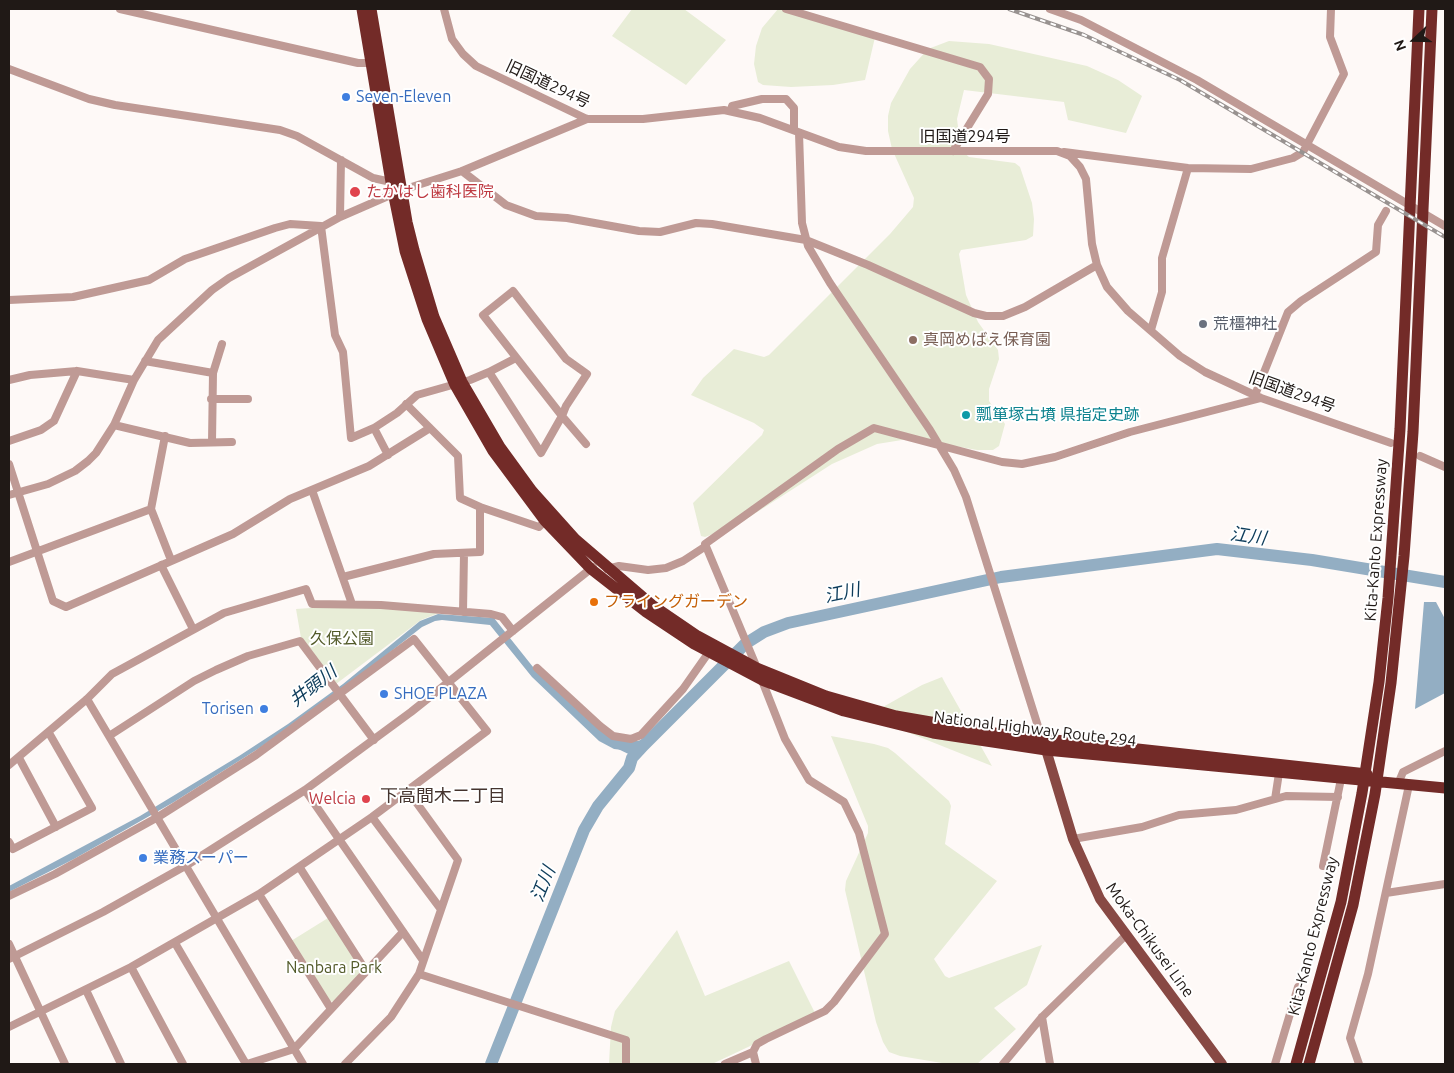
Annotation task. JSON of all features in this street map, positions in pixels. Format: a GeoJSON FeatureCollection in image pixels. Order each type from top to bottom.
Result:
{"type":"FeatureCollection","features":[{"type":"Feature","properties":{"kind":"highway","name":"National Highway Route 294"},"geometry":{"type":"LineString","coordinates":[[362,9],[376,63],[415,286],[458,384],[493,451],[545,521],[599,566],[714,652]]}},
{"type":"Feature","properties":{"kind":"highway","name":"National Highway Route 294"},"geometry":{"type":"LineString","coordinates":[[371,9],[391,182],[398,193]]}},
{"type":"Feature","properties":{"kind":"highway","name":"Kita-Kanto Expressway"},"geometry":{"type":"LineString","coordinates":[[1296,1064],[1331,943],[1362,793],[1368,760],[1388,598],[1400,429],[1419,9]]}},
{"type":"Feature","properties":{"kind":"highway","name":"Kita-Kanto Expressway"},"geometry":{"type":"LineString","coordinates":[[1309,1064],[1344,944],[1375,794],[1400,599],[1413,432],[1432,9]]}},
{"type":"Feature","properties":{"kind":"highway","name":"National Highway Route 294"},"geometry":{"type":"LineString","coordinates":[[458,384],[518,472],[599,566],[646,612],[714,652],[737,663],[762,680],[823,704],[896,725],[965,739],[1044,744],[1445,788]]}},
{"type":"Feature","properties":{"kind":"highway","name":"National Highway Route 294"},"geometry":{"type":"LineString","coordinates":[[737,663],[757,668],[826,696],[896,716],[1044,744],[1341,779],[1403,782],[1445,781]]}},
{"type":"Feature","properties":{"kind":"main road","name":"Moka-Chikusei Line"},"geometry":{"type":"LineString","coordinates":[[1044,744],[1073,839],[1092,884],[1126,935],[1222,1064]]}},
{"type":"Feature","properties":{"kind":"street"},"geometry":{"type":"LineString","coordinates":[[120,9],[358,63],[376,63]]}},
{"type":"Feature","properties":{"kind":"street","name":"旧国道294号"},"geometry":{"type":"LineString","coordinates":[[444,9],[452,39],[463,54],[476,66],[587,119],[643,119],[724,110],[839,147],[866,151],[1057,151],[1070,156],[1086,179],[1096,266],[1107,288],[1128,311],[1180,356],[1205,372],[1258,396],[1391,443]]}},
{"type":"Feature","properties":{"kind":"street"},"geometry":{"type":"LineString","coordinates":[[786,9],[980,67],[989,79],[988,94],[953,150]]}},
{"type":"Feature","properties":{"kind":"street"},"geometry":{"type":"LineString","coordinates":[[1050,9],[1081,20],[1197,80],[1445,226]]}},
{"type":"Feature","properties":{"kind":"street"},"geometry":{"type":"LineString","coordinates":[[1057,151],[1188,168],[1251,168],[1293,158],[1302,152],[1307,144],[1344,74],[1330,37],[1331,9]]}},
{"type":"Feature","properties":{"kind":"street"},"geometry":{"type":"LineString","coordinates":[[9,69],[89,99],[115,105],[280,130],[373,178],[391,182]]}},
{"type":"Feature","properties":{"kind":"street"},"geometry":{"type":"LineString","coordinates":[[731,111],[732,106],[762,100],[786,99],[794,108],[802,223],[806,240],[830,283],[940,446],[966,497],[1044,744]]}},
{"type":"Feature","properties":{"kind":"street"},"geometry":{"type":"LineString","coordinates":[[9,495],[48,484],[75,471],[96,453],[114,425],[134,380],[158,340],[212,290],[243,269],[340,217],[398,193],[462,171],[587,119]]}},
{"type":"Feature","properties":{"kind":"street"},"geometry":{"type":"LineString","coordinates":[[340,217],[341,160]]}},
{"type":"Feature","properties":{"kind":"street"},"geometry":{"type":"LineString","coordinates":[[1151,330],[1162,292],[1162,258],[1188,168]]}},
{"type":"Feature","properties":{"kind":"street"},"geometry":{"type":"LineString","coordinates":[[462,171],[506,205],[536,216],[567,218],[639,231],[660,232],[696,223],[712,224],[806,240],[868,265],[974,313],[986,316],[1003,316],[1025,307],[1096,266]]}},
{"type":"Feature","properties":{"kind":"street"},"geometry":{"type":"LineString","coordinates":[[725,1064],[753,1052],[757,1044],[830,1006],[885,934],[859,833],[844,802],[809,780],[786,739],[704,544],[838,449],[874,428],[1010,464],[1037,462],[1130,432],[1258,396],[1288,312],[1301,301],[1376,252],[1378,225],[1386,212]]}},
{"type":"Feature","properties":{"kind":"street"},"geometry":{"type":"LineString","coordinates":[[9,300],[73,297],[149,280],[185,259],[275,228],[290,224],[321,226]]}},
{"type":"Feature","properties":{"kind":"street"},"geometry":{"type":"LineString","coordinates":[[321,226],[335,335],[343,352],[350,438],[374,428],[397,414],[417,395],[458,384],[489,372],[516,358]]}},
{"type":"Feature","properties":{"kind":"street"},"geometry":{"type":"LineString","coordinates":[[489,372],[541,453],[562,416],[588,374],[566,359],[513,291],[483,315],[562,416],[586,444]]}},
{"type":"Feature","properties":{"kind":"street"},"geometry":{"type":"LineString","coordinates":[[212,442],[211,399],[213,373],[222,344]]}},
{"type":"Feature","properties":{"kind":"street"},"geometry":{"type":"LineString","coordinates":[[145,361],[213,373]]}},
{"type":"Feature","properties":{"kind":"street"},"geometry":{"type":"LineString","coordinates":[[9,380],[30,375],[78,371],[134,380]]}},
{"type":"Feature","properties":{"kind":"street"},"geometry":{"type":"LineString","coordinates":[[9,441],[41,430],[54,420],[78,371]]}},
{"type":"Feature","properties":{"kind":"street"},"geometry":{"type":"LineString","coordinates":[[211,399],[248,399]]}},
{"type":"Feature","properties":{"kind":"street"},"geometry":{"type":"LineString","coordinates":[[406,404],[458,456],[460,498],[480,507],[539,527],[545,521]]}},
{"type":"Feature","properties":{"kind":"street"},"geometry":{"type":"LineString","coordinates":[[114,425],[190,442],[232,442]]}},
{"type":"Feature","properties":{"kind":"street"},"geometry":{"type":"LineString","coordinates":[[374,428],[388,455]]}},
{"type":"Feature","properties":{"kind":"street"},"geometry":{"type":"LineString","coordinates":[[9,464],[53,601],[66,607],[233,534],[290,500],[369,466],[430,428]]}},
{"type":"Feature","properties":{"kind":"street"},"geometry":{"type":"LineString","coordinates":[[165,436],[151,509],[171,560]]}},
{"type":"Feature","properties":{"kind":"street"},"geometry":{"type":"LineString","coordinates":[[1420,456],[1445,468]]}},
{"type":"Feature","properties":{"kind":"street"},"geometry":{"type":"LineString","coordinates":[[312,490],[352,604]]}},
{"type":"Feature","properties":{"kind":"street"},"geometry":{"type":"LineString","coordinates":[[343,577],[434,554],[480,552],[480,507]]}},
{"type":"Feature","properties":{"kind":"street"},"geometry":{"type":"LineString","coordinates":[[9,562],[151,509]]}},
{"type":"Feature","properties":{"kind":"street"},"geometry":{"type":"LineString","coordinates":[[12,957],[103,912],[186,866],[305,790],[374,740],[599,566],[619,566],[648,570],[666,568],[683,561],[706,546]]}},
{"type":"Feature","properties":{"kind":"street"},"geometry":{"type":"LineString","coordinates":[[463,612],[464,553]]}},
{"type":"Feature","properties":{"kind":"street"},"geometry":{"type":"LineString","coordinates":[[162,565],[192,629]]}},
{"type":"Feature","properties":{"kind":"street"},"geometry":{"type":"LineString","coordinates":[[9,765],[87,699],[112,674],[224,613],[306,589],[312,604],[352,604],[463,612],[502,617],[512,632]]}},
{"type":"Feature","properties":{"kind":"street"},"geometry":{"type":"LineString","coordinates":[[9,896],[55,874],[158,817],[256,755],[414,639],[487,731],[408,791],[300,868],[175,943],[86,990],[9,1027]]}},
{"type":"Feature","properties":{"kind":"street"},"geometry":{"type":"LineString","coordinates":[[109,736],[194,680],[248,656],[300,641],[374,740]]}},
{"type":"Feature","properties":{"kind":"street"},"geometry":{"type":"LineString","coordinates":[[537,668],[600,726],[614,736],[631,739],[641,735],[714,652]]}},
{"type":"Feature","properties":{"kind":"street"},"geometry":{"type":"LineString","coordinates":[[87,699],[303,1064]]}},
{"type":"Feature","properties":{"kind":"street"},"geometry":{"type":"LineString","coordinates":[[9,842],[13,849],[92,808],[48,732]]}},
{"type":"Feature","properties":{"kind":"street"},"geometry":{"type":"LineString","coordinates":[[1359,1064],[1350,1038],[1368,974],[1386,893],[1404,772],[1445,751]]}},
{"type":"Feature","properties":{"kind":"street"},"geometry":{"type":"LineString","coordinates":[[18,758],[56,826]]}},
{"type":"Feature","properties":{"kind":"street"},"geometry":{"type":"LineString","coordinates":[[1275,799],[1280,773]]}},
{"type":"Feature","properties":{"kind":"street"},"geometry":{"type":"LineString","coordinates":[[1323,866],[1341,779]]}},
{"type":"Feature","properties":{"kind":"street"},"geometry":{"type":"LineString","coordinates":[[305,790],[422,959]]}},
{"type":"Feature","properties":{"kind":"street"},"geometry":{"type":"LineString","coordinates":[[345,1064],[391,1017],[419,974],[422,959],[458,860],[408,791]]}},
{"type":"Feature","properties":{"kind":"street"},"geometry":{"type":"LineString","coordinates":[[1073,839],[1142,827],[1179,814],[1236,810],[1286,796],[1338,797]]}},
{"type":"Feature","properties":{"kind":"street"},"geometry":{"type":"LineString","coordinates":[[372,817],[440,908]]}},
{"type":"Feature","properties":{"kind":"street"},"geometry":{"type":"LineString","coordinates":[[300,868],[366,971]]}},
{"type":"Feature","properties":{"kind":"street"},"geometry":{"type":"LineString","coordinates":[[1386,893],[1445,884]]}},
{"type":"Feature","properties":{"kind":"street"},"geometry":{"type":"LineString","coordinates":[[258,894],[331,1009]]}},
{"type":"Feature","properties":{"kind":"street"},"geometry":{"type":"LineString","coordinates":[[175,943],[246,1064],[294,1049],[403,932]]}},
{"type":"Feature","properties":{"kind":"street"},"geometry":{"type":"LineString","coordinates":[[1003,1064],[1042,1017],[1126,935]]}},
{"type":"Feature","properties":{"kind":"street"},"geometry":{"type":"LineString","coordinates":[[9,944],[12,957],[41,1012],[65,1064]]}},
{"type":"Feature","properties":{"kind":"street"},"geometry":{"type":"LineString","coordinates":[[131,967],[182,1064]]}},
{"type":"Feature","properties":{"kind":"street"},"geometry":{"type":"LineString","coordinates":[[419,974],[626,1040],[626,1064]]}},
{"type":"Feature","properties":{"kind":"street"},"geometry":{"type":"LineString","coordinates":[[1275,1064],[1298,987]]}},
{"type":"Feature","properties":{"kind":"street"},"geometry":{"type":"LineString","coordinates":[[86,990],[121,1064]]}},
{"type":"Feature","properties":{"kind":"street"},"geometry":{"type":"LineString","coordinates":[[1042,1017],[1050,1064]]}},
{"type":"Feature","properties":{"kind":"street"},"geometry":{"type":"LineString","coordinates":[[753,1052],[756,1064]]}},
{"type":"Feature","properties":{"kind":"green space"},"geometry":{"type":"Polygon","coordinates":[[[632,9],[684,9],[726,40],[686,85],[612,36],[632,9]]]}},
{"type":"Feature","properties":{"kind":"green space"},"geometry":{"type":"Polygon","coordinates":[[[778,9],[799,9],[876,33],[865,80],[833,85],[791,87],[763,85],[758,82],[754,64],[756,46],[762,28],[778,9]]]}},
{"type":"Feature","properties":{"kind":"green space"},"geometry":{"type":"Polygon","coordinates":[[[949,41],[989,44],[1087,66],[1118,80],[1142,96],[1126,133],[1068,120],[1064,102],[964,90],[957,119],[961,150],[969,157],[1015,163],[1020,167],[1032,203],[1034,219],[1033,236],[1026,240],[961,250],[959,254],[966,295],[978,322],[998,350],[999,359],[989,389],[989,401],[1005,424],[999,446],[993,450],[977,450],[921,440],[902,440],[877,444],[832,464],[737,525],[705,537],[701,536],[693,503],[762,435],[764,430],[754,423],[691,395],[703,378],[734,349],[764,357],[769,355],[890,234],[913,207],[914,198],[892,149],[888,131],[888,116],[891,103],[910,69],[928,49],[949,41]]]}},
{"type":"Feature","properties":{"kind":"green space","name":"久保公園"},"geometry":{"type":"Polygon","coordinates":[[[382,603],[439,613],[421,620],[336,684],[301,638],[296,609],[382,603]]]}},
{"type":"Feature","properties":{"kind":"green space"},"geometry":{"type":"Polygon","coordinates":[[[942,677],[992,766],[867,716],[922,685],[942,677]]]}},
{"type":"Feature","properties":{"kind":"green space"},"geometry":{"type":"Polygon","coordinates":[[[831,736],[874,744],[888,748],[895,753],[949,801],[951,806],[945,844],[997,881],[934,959],[945,976],[949,978],[1042,945],[1027,985],[994,1008],[1016,1029],[977,1064],[948,1064],[900,1056],[889,1052],[883,1042],[876,1022],[845,890],[846,881],[868,833],[868,826],[831,736]]]}},
{"type":"Feature","properties":{"kind":"green space","name":"Nanbara Park"},"geometry":{"type":"Polygon","coordinates":[[[328,918],[360,967],[360,973],[335,1002],[328,1001],[291,941],[328,918]]]}},
{"type":"Feature","properties":{"kind":"green space"},"geometry":{"type":"Polygon","coordinates":[[[677,930],[705,996],[789,961],[816,1015],[712,1064],[609,1064],[611,1027],[615,1011],[677,930]]]}},
{"type":"Feature","properties":{"kind":"water"},"geometry":{"type":"Polygon","coordinates":[[[1424,602],[1436,602],[1445,619],[1445,693],[1415,709],[1424,602]]]}},
{"type":"Feature","properties":{"kind":"water"},"geometry":{"type":"Polygon","coordinates":[[[438,614],[494,618],[537,672],[611,740],[628,744],[644,739],[632,751],[614,749],[599,741],[532,677],[490,625],[442,620],[435,621],[422,627],[375,664],[261,747],[174,802],[74,859],[9,892],[9,886],[140,816],[239,756],[288,724],[343,684],[420,621],[438,614]]]}},
{"type":"Feature","properties":{"kind":"waterway","name":"江川"},"geometry":{"type":"LineString","coordinates":[[491,1064],[584,830],[598,806],[629,768],[632,758],[644,745],[745,644],[764,632],[788,623],[1001,577],[1217,549],[1312,560],[1445,582]]}},
{"type":"Feature","properties":{"kind":"waterway","name":"井頭川"},"geometry":{"type":"LineString","coordinates":[[595,728],[603,735],[630,748],[636,747]]}},
{"type":"Feature","properties":{"kind":"railway"},"geometry":{"type":"LineString","coordinates":[[1009,9],[1084,35],[1180,80],[1445,237]]}},
{"type":"Feature","properties":{"kind":"place","name":"Seven-Eleven"},"geometry":{"type":"Point","coordinates":[346,97]}},
{"type":"Feature","properties":{"kind":"place","name":"たかはし歯科医院"},"geometry":{"type":"Point","coordinates":[355,192]}},
{"type":"Feature","properties":{"kind":"place","name":"荒橿神社"},"geometry":{"type":"Point","coordinates":[1203,324]}},
{"type":"Feature","properties":{"kind":"place","name":"真岡めばえ保育園"},"geometry":{"type":"Point","coordinates":[913,340]}},
{"type":"Feature","properties":{"kind":"place","name":"瓢箪塚古墳 県指定史跡"},"geometry":{"type":"Point","coordinates":[966,415]}},
{"type":"Feature","properties":{"kind":"place","name":"フライングガーデン"},"geometry":{"type":"Point","coordinates":[594,602]}},
{"type":"Feature","properties":{"kind":"place","name":"SHOE PLAZA"},"geometry":{"type":"Point","coordinates":[384,694]}},
{"type":"Feature","properties":{"kind":"place","name":"Torisen"},"geometry":{"type":"Point","coordinates":[264,709]}},
{"type":"Feature","properties":{"kind":"place","name":"Welcia"},"geometry":{"type":"Point","coordinates":[366,799]}},
{"type":"Feature","properties":{"kind":"place","name":"業務スーパー"},"geometry":{"type":"Point","coordinates":[143,858]}},
{"type":"Feature","properties":{"kind":"district","name":"下高間木二丁目"},"geometry":{"type":"Point","coordinates":[443,796]}}]}
